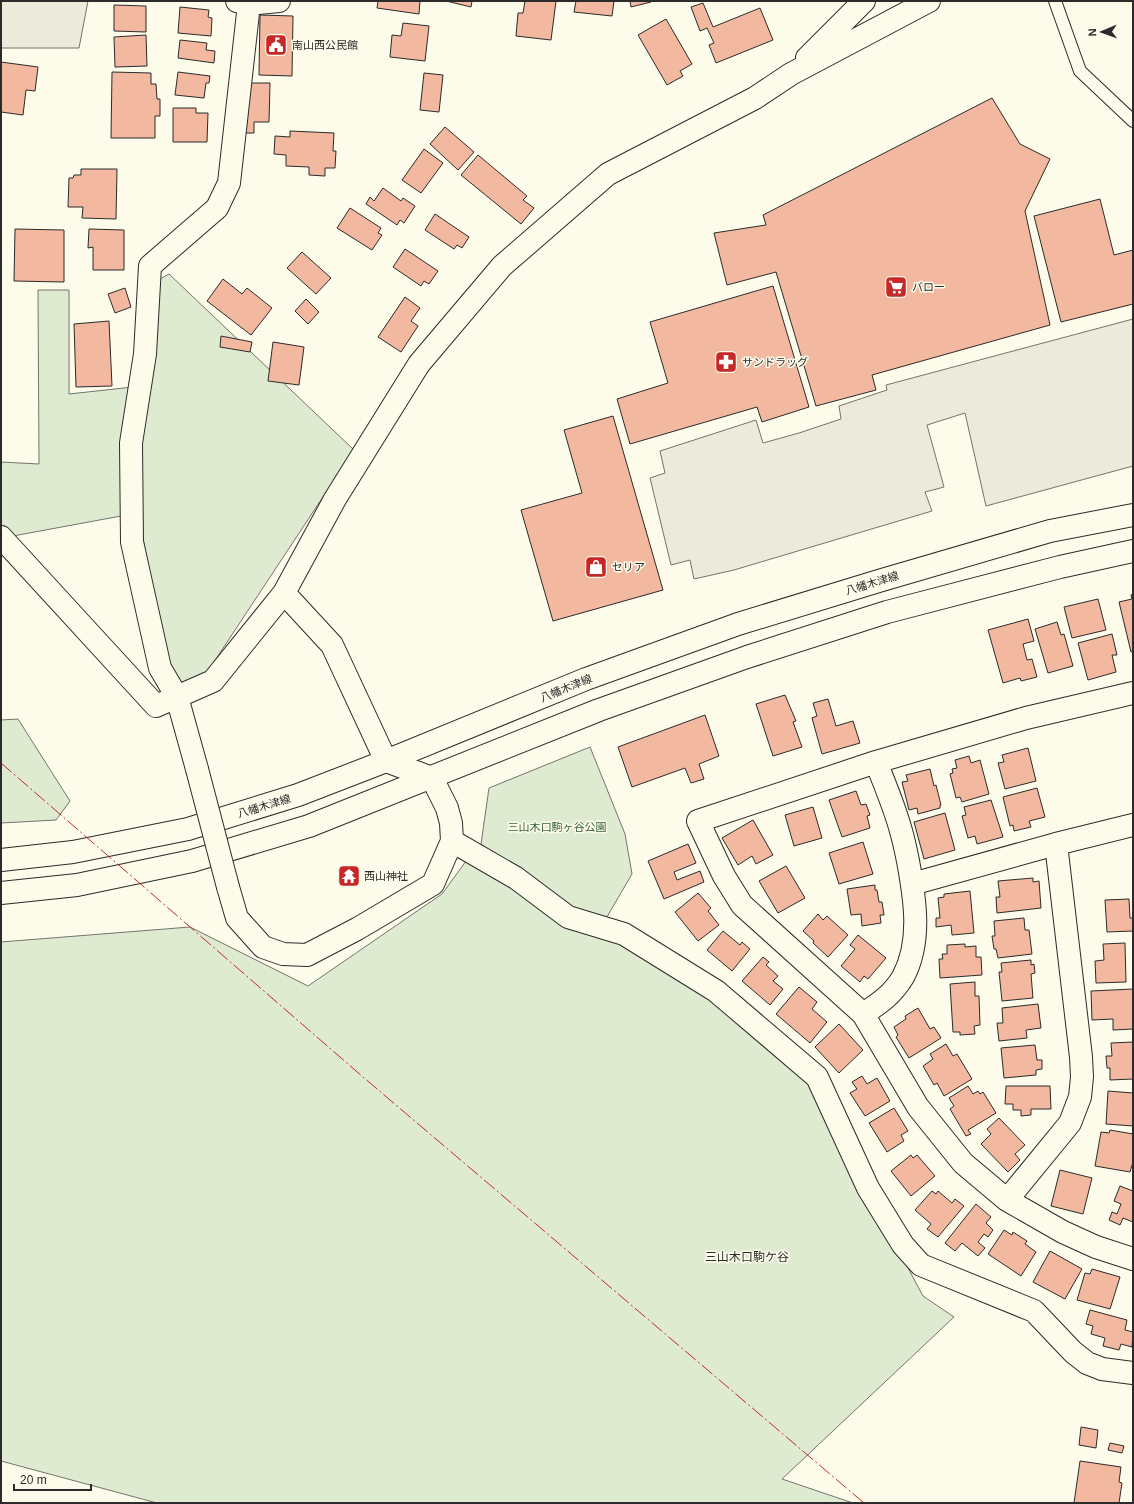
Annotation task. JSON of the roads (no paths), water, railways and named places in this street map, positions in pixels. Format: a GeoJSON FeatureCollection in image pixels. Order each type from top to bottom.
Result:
{"type":"FeatureCollection","features":[{"type":"Feature","properties":{"kind":"street"},"geometry":{"type":"LineString","coordinates":[[279,1],[243,2],[229,183],[217,208],[150,266],[144,354],[131,443],[132,542],[160,668],[177,697],[237,918],[263,947],[283,954],[306,955],[357,929],[433,884],[452,841],[451,823],[447,808],[432,778],[386,761],[332,645],[284,593]]}},
{"type":"Feature","properties":{"kind":"street"},"geometry":{"type":"LineString","coordinates":[[791,74],[864,1]]}},
{"type":"Feature","properties":{"kind":"street"},"geometry":{"type":"LineString","coordinates":[[1,537],[156,706],[213,681],[284,593],[335,499],[419,364],[502,266],[608,174],[755,98],[791,74],[929,1]]}},
{"type":"Feature","properties":{"kind":"street","name":"八幡木津線"},"geometry":{"type":"LineString","coordinates":[[1,860],[73,852],[188,829],[298,795],[386,761],[586,679],[738,624],[1050,531],[1133,515]]}},
{"type":"Feature","properties":{"kind":"street"},"geometry":{"type":"LineString","coordinates":[[1,893],[77,885],[192,862],[309,826],[599,710],[747,656],[887,612],[1060,567],[1133,551]]}},
{"type":"Feature","properties":{"kind":"street"},"geometry":{"type":"LineString","coordinates":[[1133,693],[1026,718],[876,762],[698,821],[724,876],[742,905],[863,1014],[918,1107],[963,1163],[1006,1200],[1063,1232],[1096,1247],[1133,1259]]}},
{"type":"Feature","properties":{"kind":"street"},"geometry":{"type":"LineString","coordinates":[[863,1014],[883,1001],[893,991],[902,978],[909,965],[914,948],[916,930],[912,884],[902,831],[876,762]]}},
{"type":"Feature","properties":{"kind":"street"},"geometry":{"type":"LineString","coordinates":[[912,884],[1056,844],[1133,825]]}},
{"type":"Feature","properties":{"kind":"street"},"geometry":{"type":"LineString","coordinates":[[452,841],[516,878],[568,917],[624,934],[716,991],[817,1077],[868,1188],[903,1245],[921,1265],[1034,1311],[1073,1352],[1087,1363],[1102,1369],[1133,1373]]}},
{"type":"Feature","properties":{"kind":"street"},"geometry":{"type":"LineString","coordinates":[[1006,1200],[1070,1123],[1080,1097],[1082,1077],[1081,1057],[1056,844]]}},
{"type":"Feature","properties":{"kind":"lane"},"geometry":{"type":"LineString","coordinates":[[1055,1],[1080,71],[1133,121]]}},
{"type":"Feature","properties":{"kind":"place","name":"南山西公民館"},"geometry":{"type":"Point","coordinates":[276,45]}},
{"type":"Feature","properties":{"kind":"place","name":"バロー"},"geometry":{"type":"Point","coordinates":[896,287]}},
{"type":"Feature","properties":{"kind":"place","name":"サンドラッグ"},"geometry":{"type":"Point","coordinates":[726,362]}},
{"type":"Feature","properties":{"kind":"place","name":"セリア"},"geometry":{"type":"Point","coordinates":[596,567]}},
{"type":"Feature","properties":{"kind":"place","name":"西山神社"},"geometry":{"type":"Point","coordinates":[349,876]}},
{"type":"Feature","properties":{"kind":"district","name":"三山木口駒ケ谷"},"geometry":{"type":"Point","coordinates":[747,1257]}},
{"type":"Feature","properties":{"kind":"park label","name":"三山木口駒ヶ谷公園"},"geometry":{"type":"Point","coordinates":[557,827]}}]}
